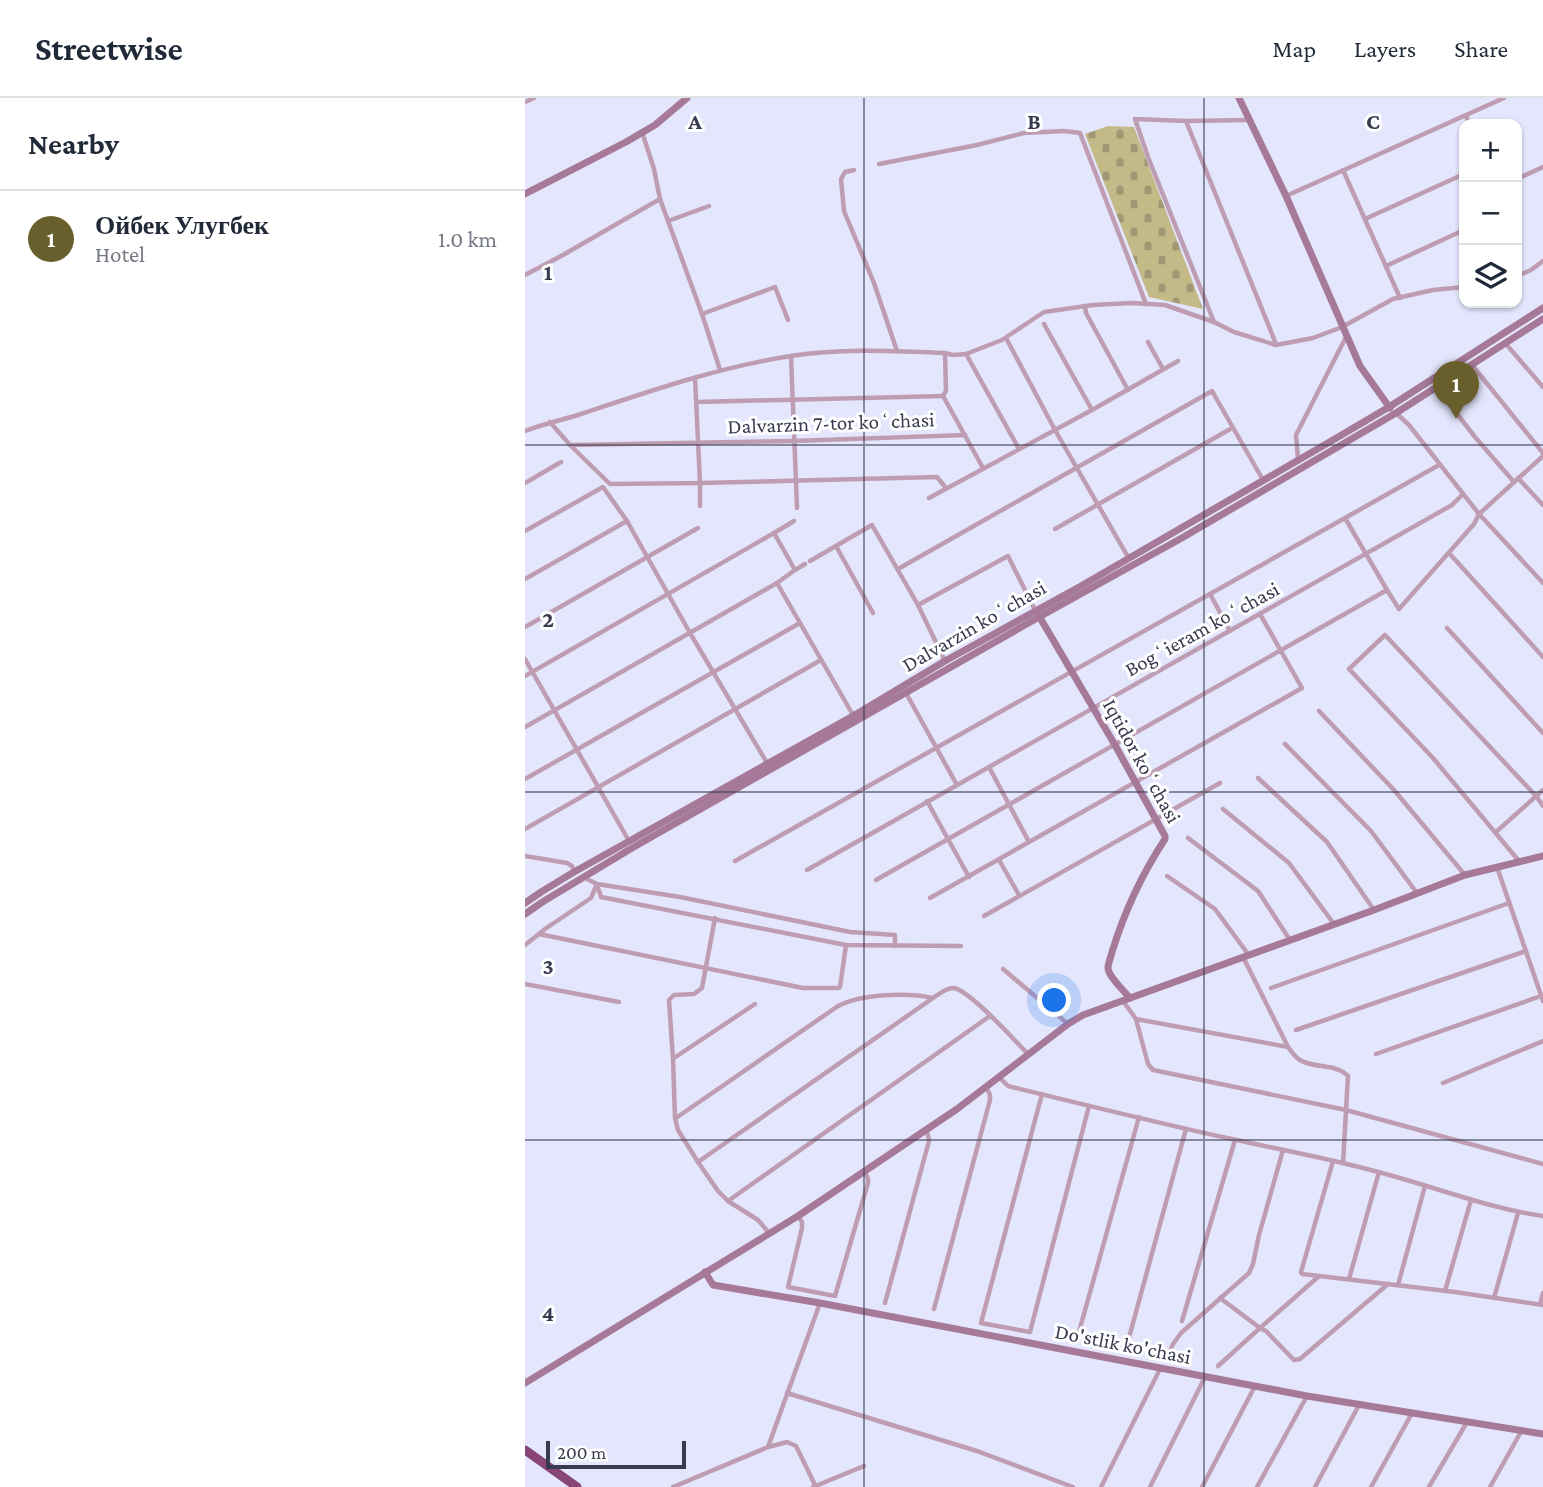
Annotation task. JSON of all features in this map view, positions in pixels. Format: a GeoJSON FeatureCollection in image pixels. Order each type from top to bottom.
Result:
{"type":"FeatureCollection","features":[{"type":"Feature","properties":{"kind":"highway"},"geometry":{"type":"LineString","coordinates":[[525,1450],[577,1487]]}},
{"type":"Feature","properties":{"kind":"highway"},"geometry":{"type":"LineString","coordinates":[[525,1457],[567,1487]]}},
{"type":"Feature","properties":{"kind":"street"},"geometry":{"type":"LineString","coordinates":[[525,102],[534,98]]}},
{"type":"Feature","properties":{"kind":"street"},"geometry":{"type":"LineString","coordinates":[[525,194],[655,125],[687,98]]}},
{"type":"Feature","properties":{"kind":"street"},"geometry":{"type":"LineString","coordinates":[[1239,98],[1286,196],[1360,366],[1389,407],[1409,425],[1479,514],[1543,583]]}},
{"type":"Feature","properties":{"kind":"street"},"geometry":{"type":"LineString","coordinates":[[1286,196],[1504,98]]}},
{"type":"Feature","properties":{"kind":"street"},"geometry":{"type":"LineString","coordinates":[[1214,322],[1135,119],[1249,120]]}},
{"type":"Feature","properties":{"kind":"street"},"geometry":{"type":"LineString","coordinates":[[1186,121],[1276,345]]}},
{"type":"Feature","properties":{"kind":"street"},"geometry":{"type":"LineString","coordinates":[[642,132],[660,199],[720,370]]}},
{"type":"Feature","properties":{"kind":"street"},"geometry":{"type":"LineString","coordinates":[[879,164],[1024,133],[1080,133],[1146,304]]}},
{"type":"Feature","properties":{"kind":"street"},"geometry":{"type":"LineString","coordinates":[[1522,177],[1543,167]]}},
{"type":"Feature","properties":{"kind":"street"},"geometry":{"type":"LineString","coordinates":[[854,170],[845,172],[841,179],[845,211],[874,283],[897,351]]}},
{"type":"Feature","properties":{"kind":"street"},"geometry":{"type":"LineString","coordinates":[[1343,170],[1400,298]]}},
{"type":"Feature","properties":{"kind":"street"},"geometry":{"type":"LineString","coordinates":[[1365,219],[1459,176]]}},
{"type":"Feature","properties":{"kind":"street"},"geometry":{"type":"LineString","coordinates":[[525,275],[660,199]]}},
{"type":"Feature","properties":{"kind":"street"},"geometry":{"type":"LineString","coordinates":[[668,221],[709,206]]}},
{"type":"Feature","properties":{"kind":"street"},"geometry":{"type":"LineString","coordinates":[[1387,266],[1459,232]]}},
{"type":"Feature","properties":{"kind":"street"},"geometry":{"type":"LineString","coordinates":[[1522,274],[1543,261]]}},
{"type":"Feature","properties":{"kind":"street"},"geometry":{"type":"LineString","coordinates":[[525,431],[720,370],[791,356],[897,351],[966,354],[1006,338],[1044,312],[1132,303],[1165,305],[1276,345],[1313,338],[1342,327],[1393,299],[1459,287]]}},
{"type":"Feature","properties":{"kind":"street"},"geometry":{"type":"LineString","coordinates":[[702,314],[775,288],[788,320]]}},
{"type":"Feature","properties":{"kind":"street"},"geometry":{"type":"LineString","coordinates":[[1085,306],[1086,313],[1128,390]]}},
{"type":"Feature","properties":{"kind":"street","name":"Dalvarzin koʻchasi"},"geometry":{"type":"LineString","coordinates":[[1091,584],[1128,557],[1389,407],[1543,308]]}},
{"type":"Feature","properties":{"kind":"street","name":"Dalvarzin koʻchasi"},"geometry":{"type":"LineString","coordinates":[[525,914],[945,662],[1091,584],[1396,413],[1542,321]]}},
{"type":"Feature","properties":{"kind":"street"},"geometry":{"type":"LineString","coordinates":[[1044,324],[1092,410]]}},
{"type":"Feature","properties":{"kind":"street"},"geometry":{"type":"LineString","coordinates":[[1298,460],[1296,435],[1346,337]]}},
{"type":"Feature","properties":{"kind":"street"},"geometry":{"type":"LineString","coordinates":[[1006,338],[1128,557]]}},
{"type":"Feature","properties":{"kind":"street"},"geometry":{"type":"LineString","coordinates":[[1148,342],[1163,369]]}},
{"type":"Feature","properties":{"kind":"street"},"geometry":{"type":"LineString","coordinates":[[1506,344],[1543,387]]}},
{"type":"Feature","properties":{"kind":"street"},"geometry":{"type":"LineString","coordinates":[[943,396],[946,391],[945,353]]}},
{"type":"Feature","properties":{"kind":"street"},"geometry":{"type":"LineString","coordinates":[[966,354],[1019,449]]}},
{"type":"Feature","properties":{"kind":"street"},"geometry":{"type":"LineString","coordinates":[[791,356],[797,508]]}},
{"type":"Feature","properties":{"kind":"street"},"geometry":{"type":"LineString","coordinates":[[929,498],[1178,361]]}},
{"type":"Feature","properties":{"kind":"street"},"geometry":{"type":"LineString","coordinates":[[1345,519],[1399,609],[1474,524],[1479,514],[1543,455],[1472,365]]}},
{"type":"Feature","properties":{"kind":"street"},"geometry":{"type":"LineString","coordinates":[[695,378],[700,506]]}},
{"type":"Feature","properties":{"kind":"street"},"geometry":{"type":"LineString","coordinates":[[1437,388],[1475,437],[1543,505]]}},
{"type":"Feature","properties":{"kind":"street"},"geometry":{"type":"LineString","coordinates":[[898,569],[1212,391],[1263,480]]}},
{"type":"Feature","properties":{"kind":"street"},"geometry":{"type":"LineString","coordinates":[[697,402],[943,396]]}},
{"type":"Feature","properties":{"kind":"street"},"geometry":{"type":"LineString","coordinates":[[943,396],[983,468]]}},
{"type":"Feature","properties":{"kind":"street"},"geometry":{"type":"LineString","coordinates":[[550,422],[610,484],[937,477],[946,488]]}},
{"type":"Feature","properties":{"kind":"street"},"geometry":{"type":"LineString","coordinates":[[1055,529],[1232,428]]}},
{"type":"Feature","properties":{"kind":"street","name":"Dalvarzin 7-tor koʻchasi"},"geometry":{"type":"LineString","coordinates":[[570,445],[965,435]]}},
{"type":"Feature","properties":{"kind":"street"},"geometry":{"type":"LineString","coordinates":[[525,482],[561,463]]}},
{"type":"Feature","properties":{"kind":"street"},"geometry":{"type":"LineString","coordinates":[[735,861],[1439,465]]}},
{"type":"Feature","properties":{"kind":"street"},"geometry":{"type":"LineString","coordinates":[[525,531],[603,487],[627,521],[767,764]]}},
{"type":"Feature","properties":{"kind":"street","name":"Bogʻieram koʻchasi"},"geometry":{"type":"LineString","coordinates":[[807,870],[1452,505],[1463,494]]}},
{"type":"Feature","properties":{"kind":"street"},"geometry":{"type":"LineString","coordinates":[[525,579],[627,521]]}},
{"type":"Feature","properties":{"kind":"street"},"geometry":{"type":"LineString","coordinates":[[525,676],[794,521]]}},
{"type":"Feature","properties":{"kind":"street"},"geometry":{"type":"LineString","coordinates":[[525,727],[777,583],[872,525],[918,605],[945,662]]}},
{"type":"Feature","properties":{"kind":"street"},"geometry":{"type":"LineString","coordinates":[[525,627],[698,527]]}},
{"type":"Feature","properties":{"kind":"street"},"geometry":{"type":"LineString","coordinates":[[774,533],[795,570]]}},
{"type":"Feature","properties":{"kind":"street"},"geometry":{"type":"LineString","coordinates":[[836,546],[873,613]]}},
{"type":"Feature","properties":{"kind":"street"},"geometry":{"type":"LineString","coordinates":[[1449,553],[1543,657]]}},
{"type":"Feature","properties":{"kind":"street"},"geometry":{"type":"LineString","coordinates":[[918,605],[1008,556],[1037,613]]}},
{"type":"Feature","properties":{"kind":"street"},"geometry":{"type":"LineString","coordinates":[[777,583],[853,716]]}},
{"type":"Feature","properties":{"kind":"street"},"geometry":{"type":"LineString","coordinates":[[876,880],[1387,590]]}},
{"type":"Feature","properties":{"kind":"street"},"geometry":{"type":"LineString","coordinates":[[1210,594],[1230,631]]}},
{"type":"Feature","properties":{"kind":"street","name":"Dalvarzin koʻchasi"},"geometry":{"type":"LineString","coordinates":[[525,903],[574,872],[767,764],[906,693],[1037,613]]}},
{"type":"Feature","properties":{"kind":"street","name":"Iqtidor koʻchasi"},"geometry":{"type":"LineString","coordinates":[[1037,613],[1164,833],[1165,839],[1135,893],[1116,940],[1108,970],[1127,1000]]}},
{"type":"Feature","properties":{"kind":"street"},"geometry":{"type":"LineString","coordinates":[[930,898],[1302,688],[1260,614]]}},
{"type":"Feature","properties":{"kind":"street"},"geometry":{"type":"LineString","coordinates":[[525,779],[800,623]]}},
{"type":"Feature","properties":{"kind":"street"},"geometry":{"type":"LineString","coordinates":[[1447,628],[1543,733]]}},
{"type":"Feature","properties":{"kind":"street"},"geometry":{"type":"LineString","coordinates":[[1520,862],[1433,758],[1349,669],[1385,635],[1543,806]]}},
{"type":"Feature","properties":{"kind":"street"},"geometry":{"type":"LineString","coordinates":[[525,659],[629,841]]}},
{"type":"Feature","properties":{"kind":"street"},"geometry":{"type":"LineString","coordinates":[[525,829],[821,660]]}},
{"type":"Feature","properties":{"kind":"street"},"geometry":{"type":"LineString","coordinates":[[906,693],[957,785]]}},
{"type":"Feature","properties":{"kind":"street"},"geometry":{"type":"LineString","coordinates":[[1319,711],[1394,790],[1465,875]]}},
{"type":"Feature","properties":{"kind":"street"},"geometry":{"type":"LineString","coordinates":[[1285,744],[1371,831],[1418,893]]}},
{"type":"Feature","properties":{"kind":"street"},"geometry":{"type":"LineString","coordinates":[[989,766],[1029,842]]}},
{"type":"Feature","properties":{"kind":"street"},"geometry":{"type":"LineString","coordinates":[[1258,778],[1327,842],[1374,910]]}},
{"type":"Feature","properties":{"kind":"street"},"geometry":{"type":"LineString","coordinates":[[983,916],[1220,783]]}},
{"type":"Feature","properties":{"kind":"street"},"geometry":{"type":"LineString","coordinates":[[1496,832],[1543,790]]}},
{"type":"Feature","properties":{"kind":"street"},"geometry":{"type":"LineString","coordinates":[[927,801],[969,877]]}},
{"type":"Feature","properties":{"kind":"street"},"geometry":{"type":"LineString","coordinates":[[1223,809],[1289,863],[1334,925]]}},
{"type":"Feature","properties":{"kind":"street"},"geometry":{"type":"LineString","coordinates":[[1188,838],[1258,891],[1290,940]]}},
{"type":"Feature","properties":{"kind":"street"},"geometry":{"type":"LineString","coordinates":[[525,856],[567,863],[572,866],[574,872]]}},
{"type":"Feature","properties":{"kind":"street"},"geometry":{"type":"LineString","coordinates":[[525,1383],[798,1216],[986,1087],[1083,1015],[1465,875],[1543,856]]}},
{"type":"Feature","properties":{"kind":"street"},"geometry":{"type":"LineString","coordinates":[[999,860],[1019,895]]}},
{"type":"Feature","properties":{"kind":"street"},"geometry":{"type":"LineString","coordinates":[[1376,1054],[1542,999],[1497,867]]}},
{"type":"Feature","properties":{"kind":"street"},"geometry":{"type":"LineString","coordinates":[[1167,876],[1215,909],[1246,956],[1288,1047],[1298,1059],[1311,1065],[1344,1071],[1348,1076],[1343,1163]]}},
{"type":"Feature","properties":{"kind":"street"},"geometry":{"type":"LineString","coordinates":[[584,877],[597,884],[680,897],[850,932],[895,935],[895,946]]}},
{"type":"Feature","properties":{"kind":"street"},"geometry":{"type":"LineString","coordinates":[[597,884],[601,897],[846,945],[961,946]]}},
{"type":"Feature","properties":{"kind":"street"},"geometry":{"type":"LineString","coordinates":[[525,946],[591,898],[597,884]]}},
{"type":"Feature","properties":{"kind":"street"},"geometry":{"type":"LineString","coordinates":[[538,894],[544,901]]}},
{"type":"Feature","properties":{"kind":"street"},"geometry":{"type":"LineString","coordinates":[[1271,988],[1509,904]]}},
{"type":"Feature","properties":{"kind":"street"},"geometry":{"type":"LineString","coordinates":[[715,918],[702,988],[694,994],[674,995],[669,1000],[675,1118],[678,1130],[719,1191],[727,1200],[758,1220],[770,1233]]}},
{"type":"Feature","properties":{"kind":"street"},"geometry":{"type":"LineString","coordinates":[[525,934],[531,940]]}},
{"type":"Feature","properties":{"kind":"street"},"geometry":{"type":"LineString","coordinates":[[539,934],[803,988],[840,987],[846,945]]}},
{"type":"Feature","properties":{"kind":"street"},"geometry":{"type":"LineString","coordinates":[[1296,1030],[1526,951]]}},
{"type":"Feature","properties":{"kind":"street"},"geometry":{"type":"LineString","coordinates":[[1003,969],[1068,1024]]}},
{"type":"Feature","properties":{"kind":"street"},"geometry":{"type":"LineString","coordinates":[[525,984],[619,1002]]}},
{"type":"Feature","properties":{"kind":"street"},"geometry":{"type":"LineString","coordinates":[[698,1162],[944,991],[955,988],[962,990],[1028,1054]]}},
{"type":"Feature","properties":{"kind":"street"},"geometry":{"type":"LineString","coordinates":[[675,1118],[850,1000],[892,996],[933,998]]}},
{"type":"Feature","properties":{"kind":"street"},"geometry":{"type":"LineString","coordinates":[[1127,1000],[1136,1019],[1148,1064],[1153,1070],[1346,1110],[1543,1164]]}},
{"type":"Feature","properties":{"kind":"street"},"geometry":{"type":"LineString","coordinates":[[673,1059],[755,1004]]}},
{"type":"Feature","properties":{"kind":"street"},"geometry":{"type":"LineString","coordinates":[[727,1200],[991,1016]]}},
{"type":"Feature","properties":{"kind":"street"},"geometry":{"type":"LineString","coordinates":[[1136,1019],[1288,1047]]}},
{"type":"Feature","properties":{"kind":"street"},"geometry":{"type":"LineString","coordinates":[[1443,1083],[1543,1041]]}},
{"type":"Feature","properties":{"kind":"street"},"geometry":{"type":"LineString","coordinates":[[999,1077],[1008,1087],[1343,1163],[1518,1213],[1543,1216]]}},
{"type":"Feature","properties":{"kind":"street"},"geometry":{"type":"LineString","coordinates":[[934,1309],[990,1100],[986,1087]]}},
{"type":"Feature","properties":{"kind":"street"},"geometry":{"type":"LineString","coordinates":[[1030,1332],[981,1323],[1042,1094]]}},
{"type":"Feature","properties":{"kind":"street"},"geometry":{"type":"LineString","coordinates":[[1027,1343],[1089,1106]]}},
{"type":"Feature","properties":{"kind":"street"},"geometry":{"type":"LineString","coordinates":[[1077,1339],[1139,1117]]}},
{"type":"Feature","properties":{"kind":"street"},"geometry":{"type":"LineString","coordinates":[[1127,1345],[1187,1129]]}},
{"type":"Feature","properties":{"kind":"street"},"geometry":{"type":"LineString","coordinates":[[885,1303],[929,1141],[925,1130]]}},
{"type":"Feature","properties":{"kind":"street"},"geometry":{"type":"LineString","coordinates":[[1182,1321],[1235,1140]]}},
{"type":"Feature","properties":{"kind":"street"},"geometry":{"type":"LineString","coordinates":[[1167,1356],[1181,1333],[1248,1273],[1253,1264],[1283,1150]]}},
{"type":"Feature","properties":{"kind":"street"},"geometry":{"type":"LineString","coordinates":[[1333,1161],[1301,1272],[1304,1275],[1541,1304],[1543,1293]]}},
{"type":"Feature","properties":{"kind":"street"},"geometry":{"type":"LineString","coordinates":[[798,1216],[803,1228],[788,1287],[835,1296],[868,1183],[865,1171]]}},
{"type":"Feature","properties":{"kind":"street"},"geometry":{"type":"LineString","coordinates":[[1349,1279],[1379,1172]]}},
{"type":"Feature","properties":{"kind":"street"},"geometry":{"type":"LineString","coordinates":[[1398,1285],[1425,1186]]}},
{"type":"Feature","properties":{"kind":"street"},"geometry":{"type":"LineString","coordinates":[[1445,1291],[1471,1200]]}},
{"type":"Feature","properties":{"kind":"street"},"geometry":{"type":"LineString","coordinates":[[1494,1298],[1518,1213]]}},
{"type":"Feature","properties":{"kind":"street","name":"Do'stlik ko'chasi"},"geometry":{"type":"LineString","coordinates":[[705,1272],[712,1285],[820,1303],[1307,1396],[1543,1434]]}},
{"type":"Feature","properties":{"kind":"street"},"geometry":{"type":"LineString","coordinates":[[1218,1366],[1319,1276]]}},
{"type":"Feature","properties":{"kind":"street"},"geometry":{"type":"LineString","coordinates":[[1220,1298],[1266,1331],[1298,1361],[1388,1284]]}},
{"type":"Feature","properties":{"kind":"street"},"geometry":{"type":"LineString","coordinates":[[768,1447],[820,1303]]}},
{"type":"Feature","properties":{"kind":"street"},"geometry":{"type":"LineString","coordinates":[[1101,1487],[1160,1368]]}},
{"type":"Feature","properties":{"kind":"street"},"geometry":{"type":"LineString","coordinates":[[1150,1487],[1205,1377]]}},
{"type":"Feature","properties":{"kind":"street"},"geometry":{"type":"LineString","coordinates":[[1202,1487],[1255,1386]]}},
{"type":"Feature","properties":{"kind":"street"},"geometry":{"type":"LineString","coordinates":[[787,1393],[977,1451],[1073,1487]]}},
{"type":"Feature","properties":{"kind":"street"},"geometry":{"type":"LineString","coordinates":[[1257,1487],[1307,1396]]}},
{"type":"Feature","properties":{"kind":"street"},"geometry":{"type":"LineString","coordinates":[[1315,1487],[1360,1405]]}},
{"type":"Feature","properties":{"kind":"street"},"geometry":{"type":"LineString","coordinates":[[1371,1487],[1412,1413]]}},
{"type":"Feature","properties":{"kind":"street"},"geometry":{"type":"LineString","coordinates":[[1429,1487],[1467,1422]]}},
{"type":"Feature","properties":{"kind":"street"},"geometry":{"type":"LineString","coordinates":[[1490,1487],[1521,1430]]}},
{"type":"Feature","properties":{"kind":"street"},"geometry":{"type":"LineString","coordinates":[[673,1487],[768,1447],[787,1442],[796,1446],[814,1487],[864,1466]]}},
{"type":"Feature","properties":{"kind":"street"},"geometry":{"type":"LineString","coordinates":[[1047,1487],[1052,1479]]}},
{"type":"Feature","properties":{"kind":"green space"},"geometry":{"type":"Polygon","coordinates":[[[1108,126],[1134,127],[1203,309],[1149,297],[1085,134],[1108,126]]]}},
{"type":"Feature","properties":{"kind":"place","name":"Ойбек Улугбек"},"geometry":{"type":"Point","coordinates":[1456,419]}}]}
